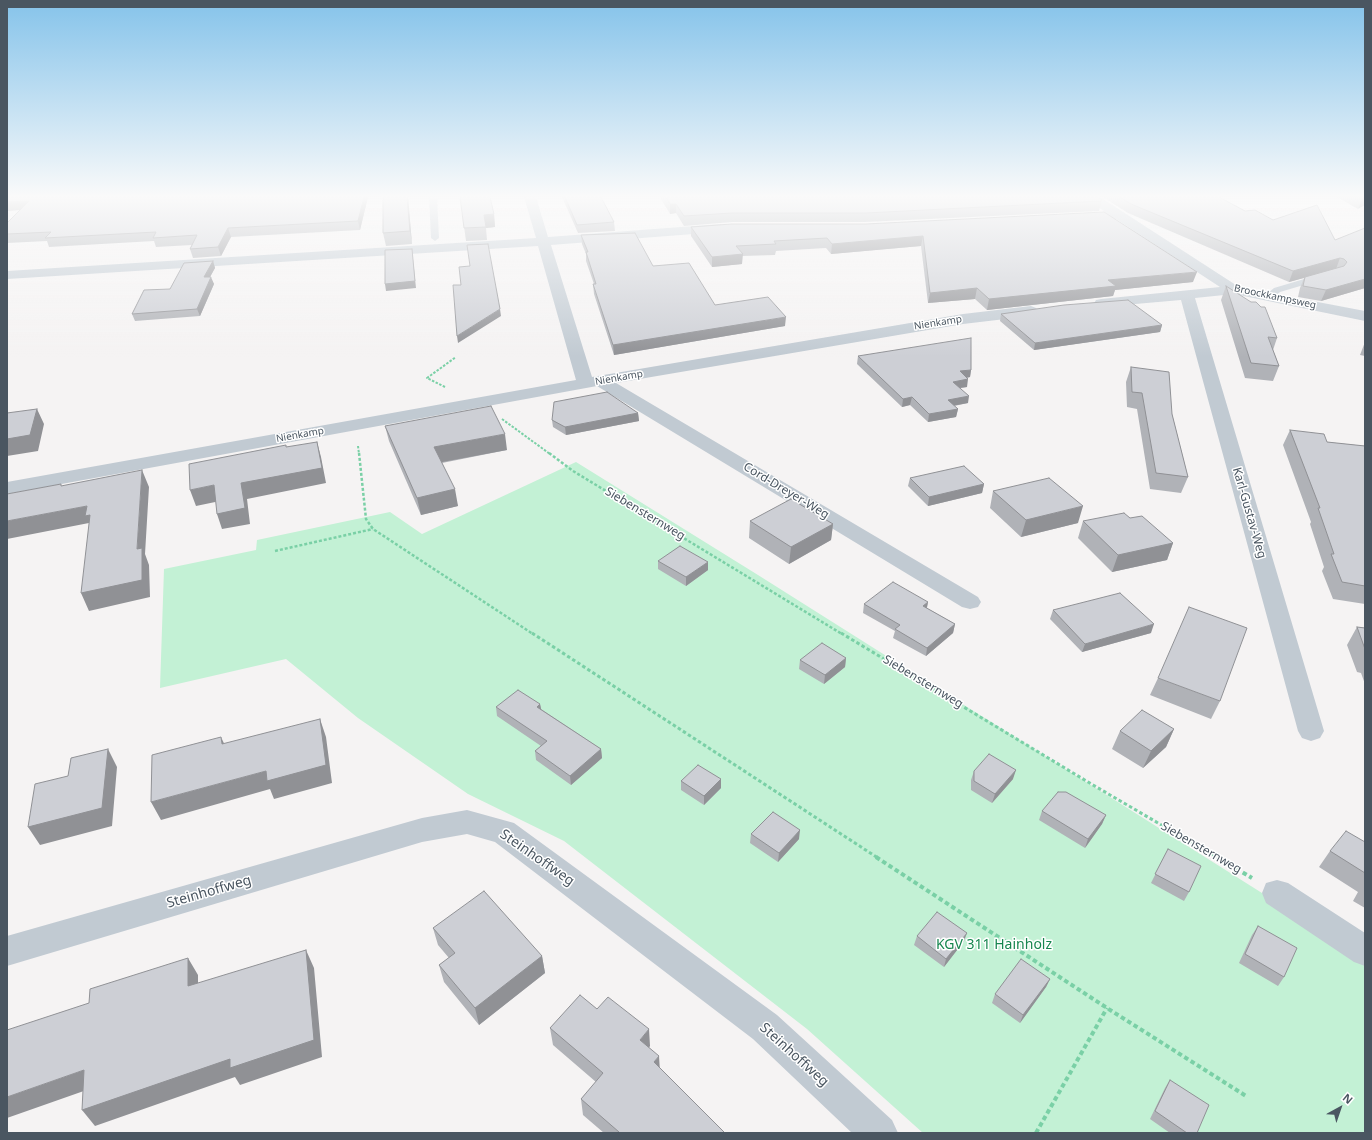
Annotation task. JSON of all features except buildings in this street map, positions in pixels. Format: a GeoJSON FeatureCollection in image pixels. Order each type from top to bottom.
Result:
{"type":"FeatureCollection","features":[{"type":"Feature","properties":{"kind":"street"},"geometry":{"type":"LineString","coordinates":[[7,275],[340,250]]}},
{"type":"Feature","properties":{"kind":"street"},"geometry":{"type":"LineString","coordinates":[[546,250],[593,382]]}},
{"type":"Feature","properties":{"kind":"street","name":"Broockkampsweg"},"geometry":{"type":"LineString","coordinates":[[1172,250],[1234,290],[1363,314]]}},
{"type":"Feature","properties":{"kind":"street"},"geometry":{"type":"LineString","coordinates":[[1086,305],[1234,290]]}},
{"type":"Feature","properties":{"kind":"street","name":"Karl-Gustav-Weg"},"geometry":{"type":"LineString","coordinates":[[1187,295],[1311,731]]}},
{"type":"Feature","properties":{"kind":"street","name":"Nienkamp"},"geometry":{"type":"LineString","coordinates":[[7,488],[593,382],[963,319],[1047,309]]}},
{"type":"Feature","properties":{"kind":"street","name":"Cord-Dreyer-Weg"},"geometry":{"type":"LineString","coordinates":[[593,382],[970,602]]}},
{"type":"Feature","properties":{"kind":"street","name":"Steinhoffweg"},"geometry":{"type":"LineString","coordinates":[[7,951],[422,830],[467,822],[504,832],[765,1027],[879,1133]]}},
{"type":"Feature","properties":{"kind":"street"},"geometry":{"type":"LineString","coordinates":[[1277,893],[1365,951]]}},
{"type":"Feature","properties":{"kind":"lane"},"geometry":{"type":"LineString","coordinates":[[1268,297],[1277,290],[1328,275]]}},
{"type":"Feature","properties":{"kind":"path"},"geometry":{"type":"LineString","coordinates":[[456,357],[428,378],[482,403]]}},
{"type":"Feature","properties":{"kind":"path","name":"Siebensternweg"},"geometry":{"type":"LineString","coordinates":[[482,403],[573,471],[1093,785],[1277,893]]}},
{"type":"Feature","properties":{"kind":"path"},"geometry":{"type":"LineString","coordinates":[[356,425],[366,519],[373,529],[1107,1008],[1246,1096]]}},
{"type":"Feature","properties":{"kind":"path"},"geometry":{"type":"LineString","coordinates":[[275,551],[373,529]]}},
{"type":"Feature","properties":{"kind":"path"},"geometry":{"type":"LineString","coordinates":[[1036,1133],[1107,1008]]}},
{"type":"Feature","properties":{"kind":"green space","name":"KGV 311 Hainholz"},"geometry":{"type":"Polygon","coordinates":[[[576,462],[1365,958],[1365,1133],[923,1133],[807,1029],[564,841],[468,794],[358,718],[286,659],[160,688],[164,569],[256,550],[257,540],[390,512],[422,534],[576,462]]]}}]}
